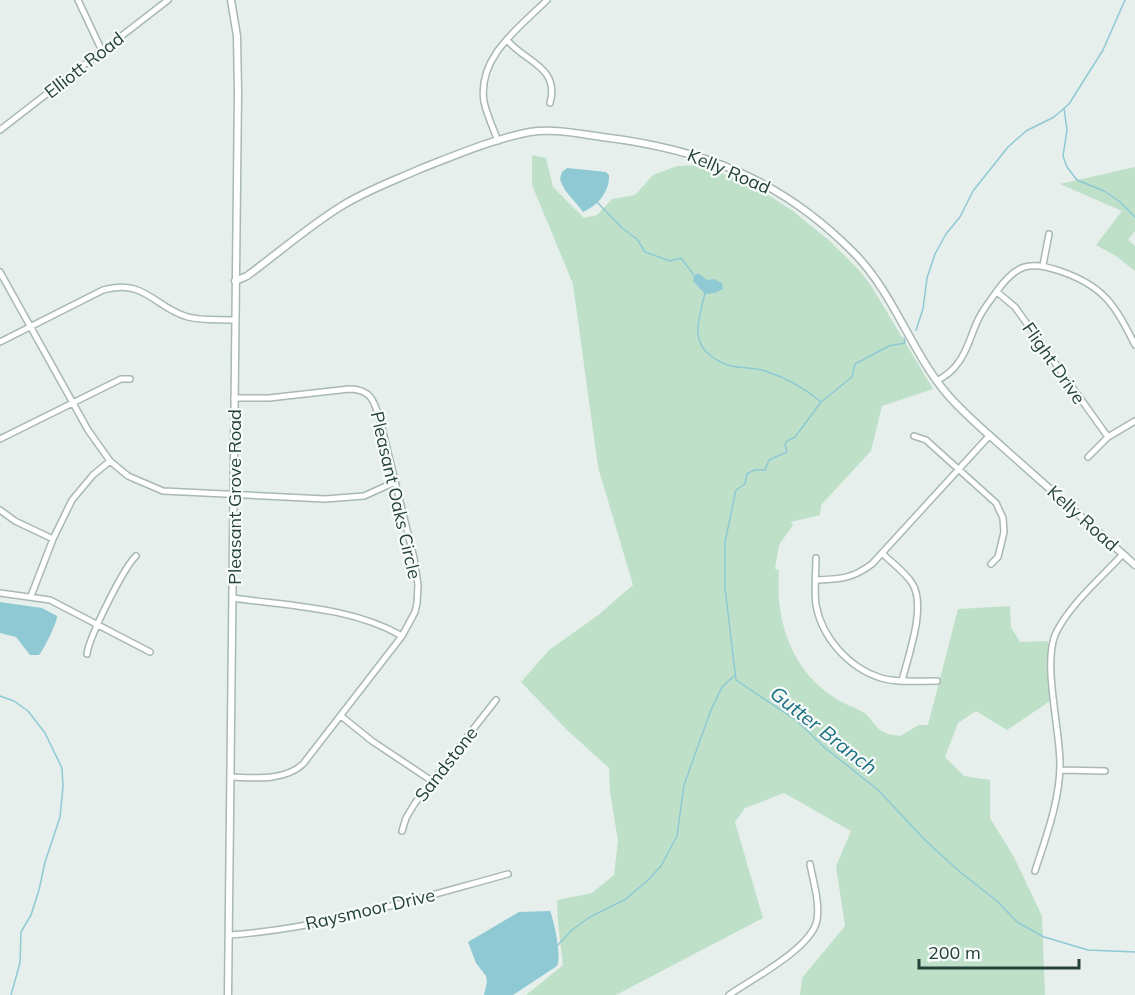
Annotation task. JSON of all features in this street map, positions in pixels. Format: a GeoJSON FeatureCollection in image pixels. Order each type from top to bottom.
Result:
{"type":"FeatureCollection","features":[{"type":"Feature","properties":{"kind":"street"},"geometry":{"type":"LineString","coordinates":[[78,0],[102,51]]}},
{"type":"Feature","properties":{"kind":"street","name":"Elliott Road"},"geometry":{"type":"LineString","coordinates":[[0,130],[168,0]]}},
{"type":"Feature","properties":{"kind":"street","name":"Pleasant Grove Road"},"geometry":{"type":"LineString","coordinates":[[228,995],[238,59],[231,0]]}},
{"type":"Feature","properties":{"kind":"street"},"geometry":{"type":"LineString","coordinates":[[498,141],[485,105],[484,81],[491,59],[547,0]]}},
{"type":"Feature","properties":{"kind":"street"},"geometry":{"type":"LineString","coordinates":[[507,40],[518,52],[547,74],[552,91],[550,103]]}},
{"type":"Feature","properties":{"kind":"street","name":"Kelly Road"},"geometry":{"type":"LineString","coordinates":[[236,281],[247,276],[321,220],[357,197],[445,159],[498,141],[530,132],[545,131],[647,143],[687,152],[711,160],[769,186],[824,226],[866,267],[893,305],[937,381],[958,406],[1135,565]]}},
{"type":"Feature","properties":{"kind":"street"},"geometry":{"type":"LineString","coordinates":[[1043,265],[1049,234]]}},
{"type":"Feature","properties":{"kind":"street"},"geometry":{"type":"LineString","coordinates":[[937,381],[959,362],[981,313],[1008,276],[1018,269],[1030,266],[1043,265],[1072,275],[1100,291],[1118,311],[1135,345]]}},
{"type":"Feature","properties":{"kind":"street"},"geometry":{"type":"LineString","coordinates":[[0,272],[88,430],[110,461],[128,476],[163,491],[343,499],[364,495],[395,482]]}},
{"type":"Feature","properties":{"kind":"street"},"geometry":{"type":"LineString","coordinates":[[0,342],[103,290],[117,286],[139,291],[186,317],[235,320]]}},
{"type":"Feature","properties":{"kind":"street","name":"Flight Drive"},"geometry":{"type":"LineString","coordinates":[[997,292],[1015,307],[1108,437]]}},
{"type":"Feature","properties":{"kind":"street"},"geometry":{"type":"LineString","coordinates":[[0,439],[121,379],[130,379]]}},
{"type":"Feature","properties":{"kind":"street","name":"Pleasant Oaks Circle"},"geometry":{"type":"LineString","coordinates":[[231,777],[272,776],[292,772],[310,757],[402,636],[415,612],[418,585],[414,558],[375,406],[365,392],[349,389],[269,398],[234,398]]}},
{"type":"Feature","properties":{"kind":"street"},"geometry":{"type":"LineString","coordinates":[[1088,457],[1108,437],[1135,421]]}},
{"type":"Feature","properties":{"kind":"street"},"geometry":{"type":"LineString","coordinates":[[816,580],[839,579],[858,574],[872,564],[990,435]]}},
{"type":"Feature","properties":{"kind":"street"},"geometry":{"type":"LineString","coordinates":[[914,436],[926,440],[996,503],[1004,518],[1004,532],[998,557],[991,564]]}},
{"type":"Feature","properties":{"kind":"street"},"geometry":{"type":"LineString","coordinates":[[31,596],[53,539],[75,495],[93,475],[110,461]]}},
{"type":"Feature","properties":{"kind":"street"},"geometry":{"type":"LineString","coordinates":[[0,510],[15,521],[53,539]]}},
{"type":"Feature","properties":{"kind":"street"},"geometry":{"type":"LineString","coordinates":[[882,553],[912,583],[918,600],[918,613],[902,681]]}},
{"type":"Feature","properties":{"kind":"street"},"geometry":{"type":"LineString","coordinates":[[1035,871],[1055,803],[1060,770],[1051,659],[1053,641],[1066,616],[1123,554]]}},
{"type":"Feature","properties":{"kind":"street"},"geometry":{"type":"LineString","coordinates":[[87,654],[98,624],[124,572],[136,556]]}},
{"type":"Feature","properties":{"kind":"street"},"geometry":{"type":"LineString","coordinates":[[816,558],[816,604],[822,625],[836,647],[856,666],[881,678],[902,681],[937,681]]}},
{"type":"Feature","properties":{"kind":"street"},"geometry":{"type":"LineString","coordinates":[[0,593],[31,596],[60,604],[150,652]]}},
{"type":"Feature","properties":{"kind":"street"},"geometry":{"type":"LineString","coordinates":[[233,598],[350,616],[379,625],[402,636]]}},
{"type":"Feature","properties":{"kind":"street","name":"Sandstone"},"geometry":{"type":"LineString","coordinates":[[402,831],[406,818],[415,803],[496,700]]}},
{"type":"Feature","properties":{"kind":"street"},"geometry":{"type":"LineString","coordinates":[[341,716],[372,741],[432,781]]}},
{"type":"Feature","properties":{"kind":"street"},"geometry":{"type":"LineString","coordinates":[[1060,770],[1105,771]]}},
{"type":"Feature","properties":{"kind":"street"},"geometry":{"type":"LineString","coordinates":[[729,995],[798,949],[811,934],[817,922],[818,913],[810,864]]}},
{"type":"Feature","properties":{"kind":"street","name":"Raysmoor Drive"},"geometry":{"type":"LineString","coordinates":[[230,935],[282,929],[371,912],[508,874]]}},
{"type":"Feature","properties":{"kind":"green space"},"geometry":{"type":"Polygon","coordinates":[[[532,155],[546,158],[553,187],[584,218],[597,215],[612,199],[635,195],[653,175],[677,166],[701,165],[756,187],[793,211],[831,242],[860,271],[872,287],[933,389],[882,406],[871,451],[821,505],[820,515],[791,522],[793,525],[779,545],[775,569],[779,570],[778,589],[783,625],[797,658],[820,687],[838,700],[860,710],[881,731],[900,736],[919,725],[928,725],[958,609],[1010,606],[1011,627],[1020,642],[1048,641],[1050,701],[1007,730],[976,711],[958,723],[945,757],[964,776],[990,780],[990,818],[1014,857],[1042,916],[1045,995],[800,995],[802,978],[845,926],[836,866],[851,831],[784,793],[745,808],[735,822],[763,918],[616,995],[526,995],[563,965],[557,900],[592,893],[614,875],[618,841],[610,792],[609,768],[568,731],[521,682],[549,650],[597,616],[633,585],[598,467],[573,284],[532,185],[532,155]]]}},
{"type":"Feature","properties":{"kind":"green space"},"geometry":{"type":"Polygon","coordinates":[[[1135,167],[1135,231],[1128,240],[1135,246],[1135,271],[1116,256],[1096,245],[1122,211],[1060,184],[1135,167]]]}},
{"type":"Feature","properties":{"kind":"water"},"geometry":{"type":"Polygon","coordinates":[[[567,168],[606,172],[609,175],[609,181],[602,197],[594,206],[583,212],[560,179],[562,172],[567,168]]]}},
{"type":"Feature","properties":{"kind":"water"},"geometry":{"type":"Polygon","coordinates":[[[698,273],[707,280],[714,279],[722,283],[723,289],[705,294],[693,281],[694,276],[698,273]]]}},
{"type":"Feature","properties":{"kind":"water"},"geometry":{"type":"Polygon","coordinates":[[[0,602],[42,608],[57,616],[50,636],[39,655],[30,655],[16,637],[0,633],[0,602]]]}},
{"type":"Feature","properties":{"kind":"water"},"geometry":{"type":"Polygon","coordinates":[[[550,911],[558,947],[557,966],[513,995],[484,995],[486,976],[476,963],[468,942],[519,912],[550,911]]]}},
{"type":"Feature","properties":{"kind":"waterway","name":"Gutter Branch"},"geometry":{"type":"LineString","coordinates":[[916,330],[923,309],[927,278],[935,254],[946,234],[960,217],[973,191],[1008,147],[1026,131],[1054,117],[1069,104],[1103,50],[1125,0]]}},
{"type":"Feature","properties":{"kind":"waterway"},"geometry":{"type":"LineString","coordinates":[[1064,108],[1067,130],[1063,156],[1067,167],[1077,180],[1104,191],[1119,201],[1135,217]]}},
{"type":"Feature","properties":{"kind":"waterway"},"geometry":{"type":"LineString","coordinates":[[597,202],[622,228],[637,239],[645,252],[670,261],[681,258],[694,275]]}},
{"type":"Feature","properties":{"kind":"waterway"},"geometry":{"type":"LineString","coordinates":[[705,293],[698,327],[700,343],[704,350],[726,365],[764,370],[782,377],[820,401]]}},
{"type":"Feature","properties":{"kind":"waterway","name":"Gutter Branch"},"geometry":{"type":"LineString","coordinates":[[904,338],[905,343],[889,346],[855,364],[852,377],[821,402],[795,437],[787,441],[785,445],[787,452],[769,460],[765,470],[754,470],[747,474],[745,484],[736,490],[725,542],[725,588],[736,680],[797,721],[824,747],[878,790],[926,841],[997,901],[1017,922],[1044,937],[1088,950],[1135,952]]}},
{"type":"Feature","properties":{"kind":"waterway"},"geometry":{"type":"LineString","coordinates":[[557,946],[572,930],[590,917],[626,899],[661,866],[677,836],[684,785],[711,710],[722,687],[734,676]]}},
{"type":"Feature","properties":{"kind":"waterway"},"geometry":{"type":"LineString","coordinates":[[0,696],[14,701],[28,711],[45,733],[62,768],[63,787],[60,817],[45,862],[39,890],[31,915],[21,932],[20,963],[11,995]]}}]}
